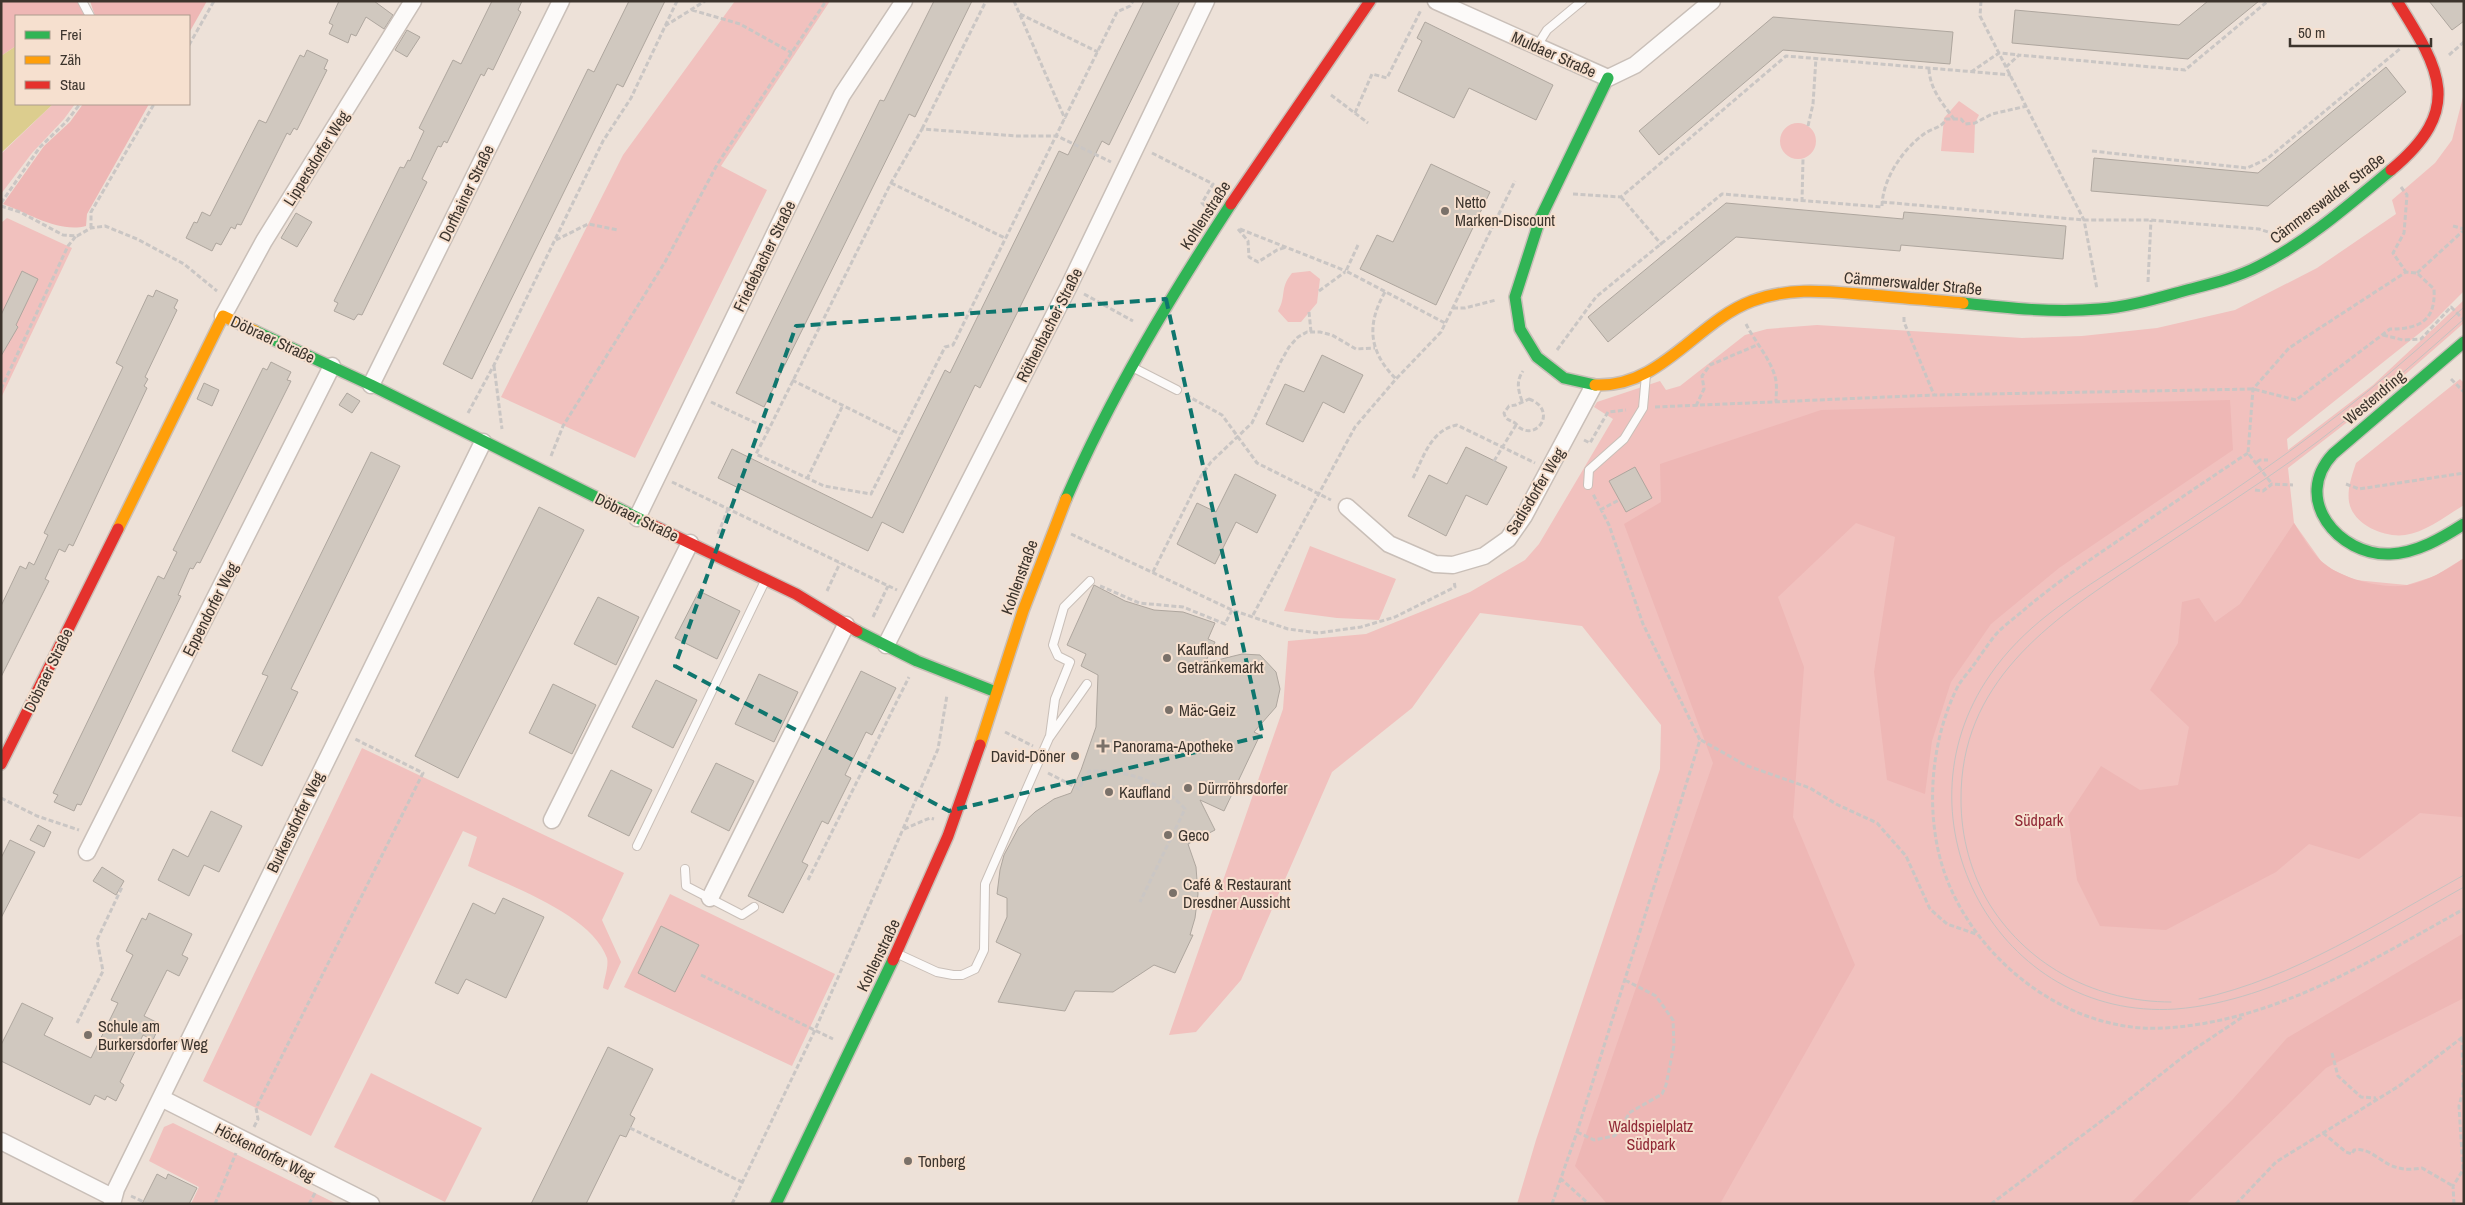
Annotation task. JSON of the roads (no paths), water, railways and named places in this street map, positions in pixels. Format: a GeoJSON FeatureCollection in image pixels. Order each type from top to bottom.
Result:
{"type":"FeatureCollection","features":[{"type":"Feature","properties":{"kind":"street","name":"Lippersdorfer Weg"},"geometry":{"type":"LineString","coordinates":[[227,310],[264,241],[413,1]]}},
{"type":"Feature","properties":{"kind":"street","name":"Dorfhainer Straße"},"geometry":{"type":"LineString","coordinates":[[371,384],[561,1]]}},
{"type":"Feature","properties":{"kind":"street","name":"Friedebacher Straße"},"geometry":{"type":"LineString","coordinates":[[637,518],[842,95],[904,1]]}},
{"type":"Feature","properties":{"kind":"street","name":"Röthenbacher Straße"},"geometry":{"type":"LineString","coordinates":[[886,645],[1069,286],[1206,1]]}},
{"type":"Feature","properties":{"kind":"street","name":"Kohlenstraße"},"geometry":{"type":"LineString","coordinates":[[776,1204],[808,1132],[898,954],[951,827],[1024,607],[1055,526],[1090,447],[1151,331],[1221,218],[1370,1]]}},
{"type":"Feature","properties":{"kind":"street","name":"Muldaer Straße"},"geometry":{"type":"LineString","coordinates":[[1436,1],[1608,78],[1635,65],[1712,1]]}},
{"type":"Feature","properties":{"kind":"street","name":"Cämmerswalder Straße"},"geometry":{"type":"LineString","coordinates":[[1608,78],[1594,112],[1551,194],[1528,246],[1515,296],[1522,335],[1536,359],[1567,381],[1593,387],[1618,384],[1646,373],[1738,307],[1776,293],[1807,290],[2041,311],[2100,309],[2147,302],[2227,280],[2267,262],[2300,242],[2417,148],[2429,132],[2440,104],[2440,91],[2435,66],[2398,2]]}},
{"type":"Feature","properties":{"kind":"street","name":"Döbraer Straße"},"geometry":{"type":"LineString","coordinates":[[1,764],[227,310],[332,366],[819,607],[864,635],[917,661],[996,692]]}},
{"type":"Feature","properties":{"kind":"street","name":"Westendring"},"geometry":{"type":"LineString","coordinates":[[2464,342],[2341,446],[2323,464],[2316,485],[2318,504],[2326,521],[2344,538],[2371,551],[2388,554],[2413,550],[2435,542],[2464,524]]}},
{"type":"Feature","properties":{"kind":"street","name":"Eppendorfer Weg"},"geometry":{"type":"LineString","coordinates":[[87,852],[332,366]]}},
{"type":"Feature","properties":{"kind":"street","name":"Sadisdorfer Weg"},"geometry":{"type":"LineString","coordinates":[[1347,507],[1389,544],[1435,564],[1453,566],[1484,556],[1508,539],[1524,516],[1593,387]]}},
{"type":"Feature","properties":{"kind":"street","name":"Burkersdorfer Weg"},"geometry":{"type":"LineString","coordinates":[[112,1200],[339,731],[488,444]]}},
{"type":"Feature","properties":{"kind":"street","name":"Döbraer Straße"},"geometry":{"type":"LineString","coordinates":[[552,820],[690,543]]}},
{"type":"Feature","properties":{"kind":"street"},"geometry":{"type":"LineString","coordinates":[[710,898],[846,625]]}},
{"type":"Feature","properties":{"kind":"street","name":"Höckendorfer Weg"},"geometry":{"type":"LineString","coordinates":[[160,1098],[371,1204]]}},
{"type":"Feature","properties":{"kind":"street"},"geometry":{"type":"LineString","coordinates":[[1,1141],[112,1200]]}},
{"type":"Feature","properties":{"kind":"lane"},"geometry":{"type":"LineString","coordinates":[[82,1],[89,15]]}},
{"type":"Feature","properties":{"kind":"lane"},"geometry":{"type":"LineString","coordinates":[[1537,46],[1547,30],[1582,1]]}},
{"type":"Feature","properties":{"kind":"lane"},"geometry":{"type":"LineString","coordinates":[[1131,366],[1177,390]]}},
{"type":"Feature","properties":{"kind":"lane"},"geometry":{"type":"LineString","coordinates":[[1588,485],[1589,470],[1624,440],[1644,408],[1646,373]]}},
{"type":"Feature","properties":{"kind":"lane"},"geometry":{"type":"LineString","coordinates":[[637,846],[766,580]]}},
{"type":"Feature","properties":{"kind":"lane"},"geometry":{"type":"LineString","coordinates":[[1049,738],[1056,699],[1070,662],[1058,656],[1052,645],[1064,607],[1090,581]]}},
{"type":"Feature","properties":{"kind":"lane"},"geometry":{"type":"LineString","coordinates":[[898,954],[937,972],[952,976],[962,975],[975,969],[984,950],[985,884],[1049,738],[1087,684]]}},
{"type":"Feature","properties":{"kind":"lane"},"geometry":{"type":"LineString","coordinates":[[685,869],[686,886],[742,915],[754,908]]}},
{"type":"Feature","properties":{"kind":"tram line"},"geometry":{"type":"LineString","coordinates":[[2464,307],[2391,372],[2316,432],[2227,495],[2064,602],[2017,642],[1990,675],[1962,731],[1952,790],[1958,847],[1979,900],[2013,947],[2058,982],[2113,1004],[2176,1009],[2214,1003],[2252,993],[2289,980],[2325,963],[2464,887]]}},
{"type":"Feature","properties":{"kind":"tram line"},"geometry":{"type":"LineString","coordinates":[[2171,1002],[2118,996],[2092,988],[2068,977],[2025,947],[2006,927],[1990,905],[1972,868],[1961,814],[1965,759],[1976,722],[1993,689],[2015,660],[2042,633],[2071,609],[2294,459],[2393,381],[2464,319]]}},
{"type":"Feature","properties":{"kind":"tram line"},"geometry":{"type":"LineString","coordinates":[[2199,999],[2234,990],[2303,963],[2336,947],[2464,875]]}},
{"type":"Feature","properties":{"kind":"place","name":"Netto Marken-Discount"},"geometry":{"type":"Point","coordinates":[1445,211]}},
{"type":"Feature","properties":{"kind":"place","name":"Kaufland Getränkemarkt"},"geometry":{"type":"Point","coordinates":[1167,658]}},
{"type":"Feature","properties":{"kind":"place","name":"Mäc-Geiz"},"geometry":{"type":"Point","coordinates":[1169,710]}},
{"type":"Feature","properties":{"kind":"place","name":"Panorama-Apotheke"},"geometry":{"type":"Point","coordinates":[1103,746]}},
{"type":"Feature","properties":{"kind":"place","name":"David-Döner"},"geometry":{"type":"Point","coordinates":[1075,756]}},
{"type":"Feature","properties":{"kind":"place","name":"Dürrröhrsdorfer"},"geometry":{"type":"Point","coordinates":[1188,788]}},
{"type":"Feature","properties":{"kind":"place","name":"Kaufland"},"geometry":{"type":"Point","coordinates":[1109,792]}},
{"type":"Feature","properties":{"kind":"place","name":"Geco"},"geometry":{"type":"Point","coordinates":[1168,835]}},
{"type":"Feature","properties":{"kind":"place","name":"Café & Restaurant Dresdner Aussicht"},"geometry":{"type":"Point","coordinates":[1173,893]}},
{"type":"Feature","properties":{"kind":"place","name":"Schule am Burkersdorfer Weg"},"geometry":{"type":"Point","coordinates":[88,1035]}},
{"type":"Feature","properties":{"kind":"place","name":"Tonberg"},"geometry":{"type":"Point","coordinates":[908,1161]}},
{"type":"Feature","properties":{"kind":"park label","name":"Südpark"},"geometry":{"type":"Point","coordinates":[2039,820]}},
{"type":"Feature","properties":{"kind":"park label","name":"Waldspielplatz Südpark"},"geometry":{"type":"Point","coordinates":[1651,1135]}}]}
